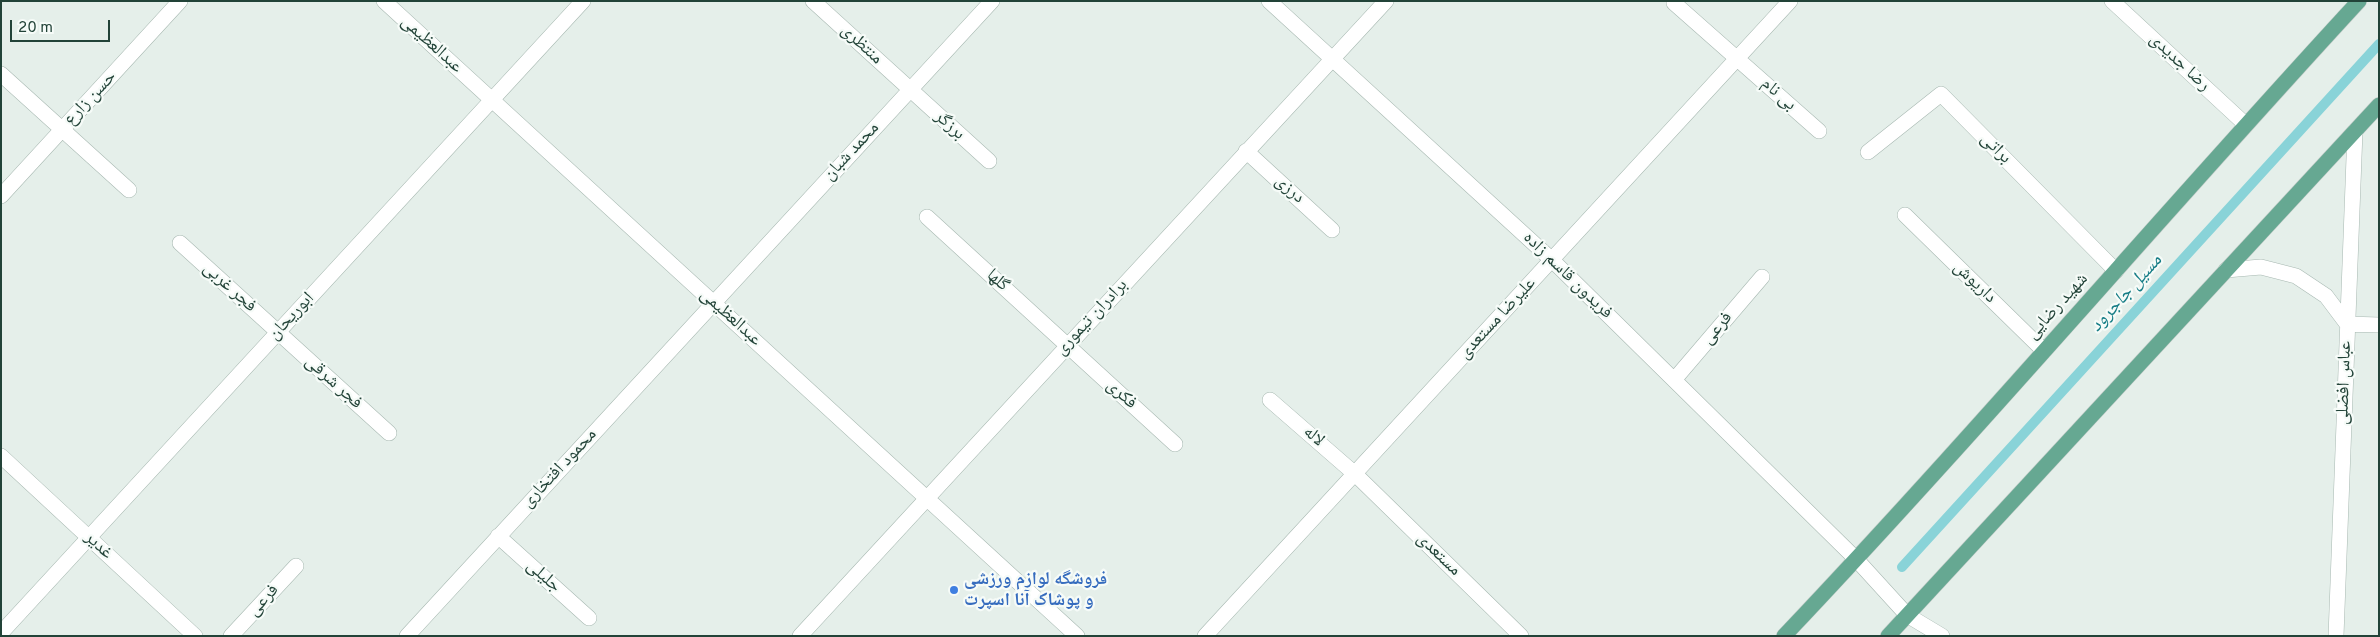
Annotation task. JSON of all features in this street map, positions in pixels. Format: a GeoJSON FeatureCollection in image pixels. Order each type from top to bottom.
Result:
{"type":"FeatureCollection","features":[{"type":"Feature","properties":{"kind":"main road","name":"شهید رضایی"},"geometry":{"type":"LineString","coordinates":[[1784,636],[1856,560],[2116,271],[2245,124],[2359,1]]}},
{"type":"Feature","properties":{"kind":"main road"},"geometry":{"type":"LineString","coordinates":[[1888,636],[2379,105]]}},
{"type":"Feature","properties":{"kind":"street","name":"حسن زارع"},"geometry":{"type":"LineString","coordinates":[[1,196],[180,1]]}},
{"type":"Feature","properties":{"kind":"street","name":"عبدالعظیمی"},"geometry":{"type":"LineString","coordinates":[[384,1],[1077,636]]}},
{"type":"Feature","properties":{"kind":"street","name":"ابوریحان"},"geometry":{"type":"LineString","coordinates":[[1,633],[583,1]]}},
{"type":"Feature","properties":{"kind":"street","name":"منتظری"},"geometry":{"type":"LineString","coordinates":[[813,1],[909,90]]}},
{"type":"Feature","properties":{"kind":"street","name":"محمد شبان"},"geometry":{"type":"LineString","coordinates":[[713,303],[992,1]]}},
{"type":"Feature","properties":{"kind":"street","name":"فریدون قاسم زاده"},"geometry":{"type":"LineString","coordinates":[[1269,1],[1552,260],[1856,560],[1907,615],[1942,636]]}},
{"type":"Feature","properties":{"kind":"street","name":"برادران تیموری"},"geometry":{"type":"LineString","coordinates":[[800,636],[1386,1]]}},
{"type":"Feature","properties":{"kind":"street","name":"علیرضا مستعدی"},"geometry":{"type":"LineString","coordinates":[[1205,636],[1790,1]]}},
{"type":"Feature","properties":{"kind":"street","name":"رضا جدیدی"},"geometry":{"type":"LineString","coordinates":[[2112,1],[2245,124]]}},
{"type":"Feature","properties":{"kind":"street"},"geometry":{"type":"LineString","coordinates":[[1674,3],[1736,59]]}},
{"type":"Feature","properties":{"kind":"street","name":"بی نام"},"geometry":{"type":"LineString","coordinates":[[1736,59],[1819,132]]}},
{"type":"Feature","properties":{"kind":"street"},"geometry":{"type":"LineString","coordinates":[[1,74],[128,190]]}},
{"type":"Feature","properties":{"kind":"street","name":"برزگر"},"geometry":{"type":"LineString","coordinates":[[909,90],[988,162]]}},
{"type":"Feature","properties":{"kind":"street","name":"براتی"},"geometry":{"type":"LineString","coordinates":[[1868,152],[1941,94],[2116,271]]}},
{"type":"Feature","properties":{"kind":"street","name":"عباس افضلی"},"geometry":{"type":"LineString","coordinates":[[2336,636],[2355,131]]}},
{"type":"Feature","properties":{"kind":"street","name":"درزی"},"geometry":{"type":"LineString","coordinates":[[1246,151],[1332,230]]}},
{"type":"Feature","properties":{"kind":"street","name":"داریوش"},"geometry":{"type":"LineString","coordinates":[[1905,215],[2044,351]]}},
{"type":"Feature","properties":{"kind":"street","name":"گلها"},"geometry":{"type":"LineString","coordinates":[[927,217],[1067,345]]}},
{"type":"Feature","properties":{"kind":"street","name":"فجر غربی"},"geometry":{"type":"LineString","coordinates":[[180,243],[278,333]]}},
{"type":"Feature","properties":{"kind":"street"},"geometry":{"type":"LineString","coordinates":[[2226,270],[2261,267],[2296,276],[2326,296],[2347,324],[2379,325]]}},
{"type":"Feature","properties":{"kind":"street","name":"فرعی"},"geometry":{"type":"LineString","coordinates":[[1674,380],[1762,277]]}},
{"type":"Feature","properties":{"kind":"street","name":"محمود افتخاری"},"geometry":{"type":"LineString","coordinates":[[407,636],[713,303]]}},
{"type":"Feature","properties":{"kind":"street","name":"فجر شرقی"},"geometry":{"type":"LineString","coordinates":[[278,333],[389,434]]}},
{"type":"Feature","properties":{"kind":"street","name":"فکری"},"geometry":{"type":"LineString","coordinates":[[1067,345],[1175,444]]}},
{"type":"Feature","properties":{"kind":"street","name":"لاله"},"geometry":{"type":"LineString","coordinates":[[1270,400],[1355,474]]}},
{"type":"Feature","properties":{"kind":"street","name":"غدیر"},"geometry":{"type":"LineString","coordinates":[[1,456],[196,636]]}},
{"type":"Feature","properties":{"kind":"street","name":"مستعدی"},"geometry":{"type":"LineString","coordinates":[[1355,474],[1522,636]]}},
{"type":"Feature","properties":{"kind":"street","name":"جلیلی"},"geometry":{"type":"LineString","coordinates":[[498,536],[589,618]]}},
{"type":"Feature","properties":{"kind":"street","name":"فرعی"},"geometry":{"type":"LineString","coordinates":[[231,636],[296,566]]}},
{"type":"Feature","properties":{"kind":"waterway","name":"مسیل جاجرود"},"geometry":{"type":"LineString","coordinates":[[1902,567],[2379,44]]}},
{"type":"Feature","properties":{"kind":"place","name":"فروشگه لوازم ورزشی و پوشاک آنا اسپرت"},"geometry":{"type":"Point","coordinates":[954,590]}}]}
